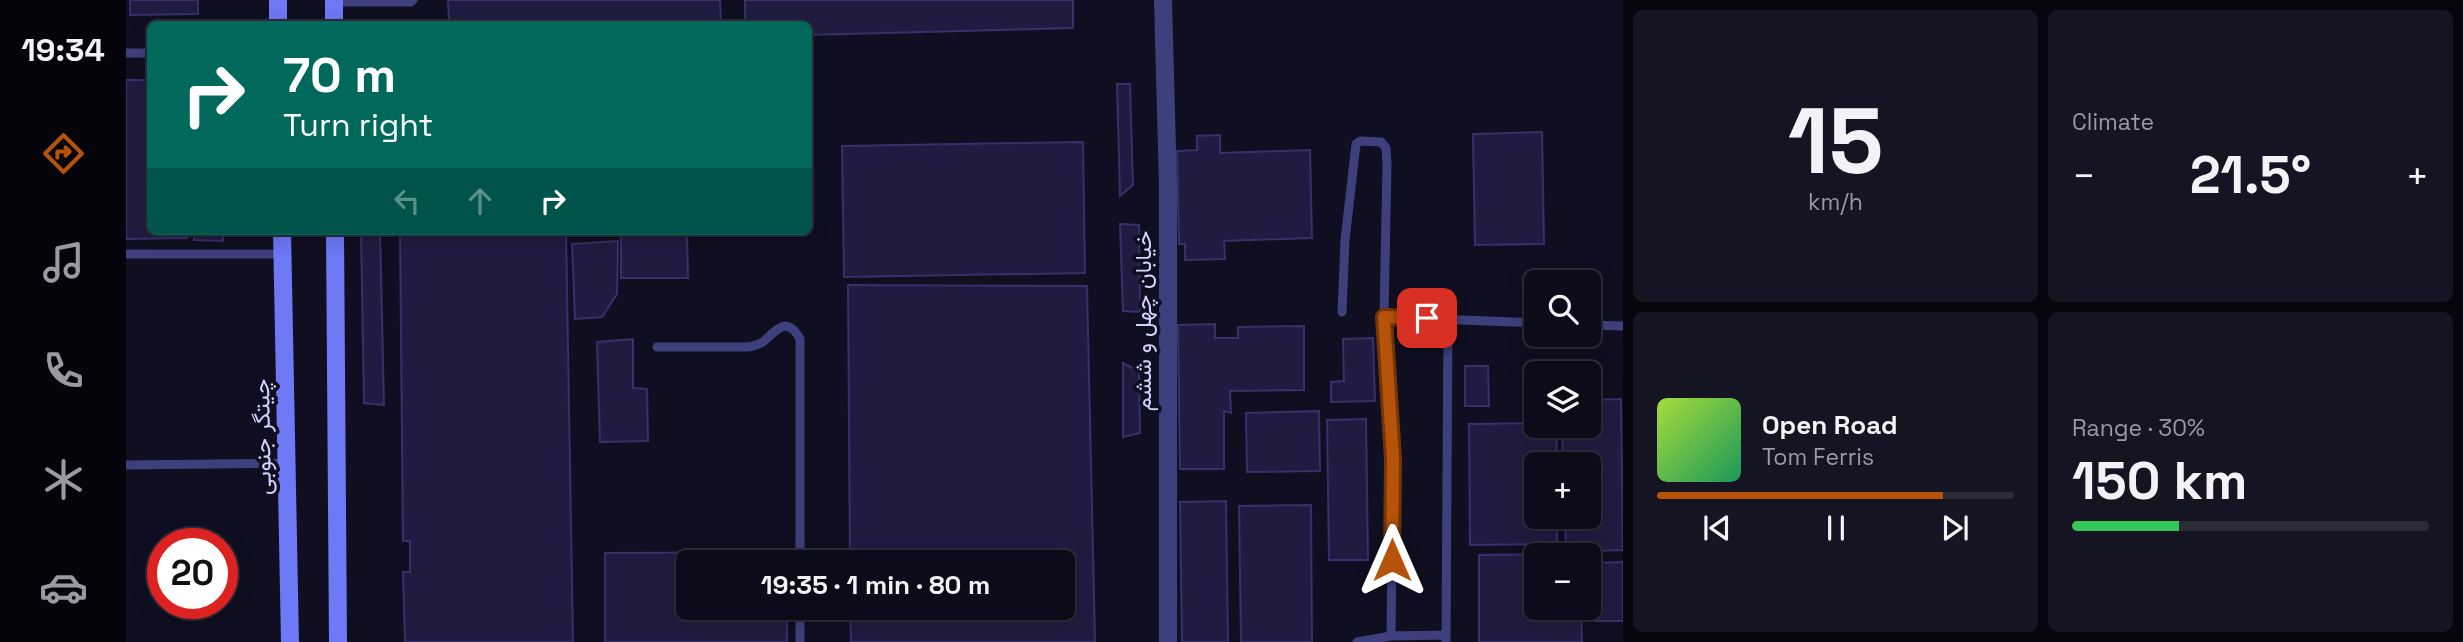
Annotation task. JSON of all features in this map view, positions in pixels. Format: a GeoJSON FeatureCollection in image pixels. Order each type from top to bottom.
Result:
{"type":"FeatureCollection","features":[{"type":"Feature","properties":{"kind":"main road"},"geometry":{"type":"LineString","coordinates":[[278,0],[278,21]]}},
{"type":"Feature","properties":{"kind":"main road"},"geometry":{"type":"LineString","coordinates":[[334,1],[334,21]]}},
{"type":"Feature","properties":{"kind":"main road","name":"چیتگر جنوبی"},"geometry":{"type":"LineString","coordinates":[[282,235],[290,642]]}},
{"type":"Feature","properties":{"kind":"main road"},"geometry":{"type":"LineString","coordinates":[[335,235],[338,642]]}},
{"type":"Feature","properties":{"kind":"street","name":"خیابان چهل و ششم"},"geometry":{"type":"LineString","coordinates":[[1163,0],[1168,186],[1168,642]]}},
{"type":"Feature","properties":{"kind":"lane"},"geometry":{"type":"LineString","coordinates":[[334,1],[413,0]]}},
{"type":"Feature","properties":{"kind":"lane"},"geometry":{"type":"LineString","coordinates":[[126,53],[147,53]]}},
{"type":"Feature","properties":{"kind":"lane"},"geometry":{"type":"LineString","coordinates":[[1342,312],[1345,240],[1356,144],[1371,140],[1381,142],[1386,148],[1384,317],[1393,459],[1391,636]]}},
{"type":"Feature","properties":{"kind":"lane"},"geometry":{"type":"LineString","coordinates":[[126,254],[283,254]]}},
{"type":"Feature","properties":{"kind":"lane"},"geometry":{"type":"LineString","coordinates":[[1384,317],[1524,322]]}},
{"type":"Feature","properties":{"kind":"lane"},"geometry":{"type":"LineString","coordinates":[[1357,642],[1391,636],[1446,638],[1448,319]]}},
{"type":"Feature","properties":{"kind":"lane"},"geometry":{"type":"LineString","coordinates":[[1601,325],[1623,326]]}},
{"type":"Feature","properties":{"kind":"lane"},"geometry":{"type":"LineString","coordinates":[[657,347],[748,347],[762,344],[775,329],[783,326],[796,332],[800,339],[800,550]]}},
{"type":"Feature","properties":{"kind":"lane"},"geometry":{"type":"LineString","coordinates":[[126,465],[287,463]]}},
{"type":"Feature","properties":{"kind":"lane"},"geometry":{"type":"LineString","coordinates":[[800,620],[800,642]]}},
{"type":"Feature","properties":{"kind":"building"},"geometry":{"type":"Polygon","coordinates":[[[130,0],[198,0],[198,14],[130,15],[130,0]]]}},
{"type":"Feature","properties":{"kind":"building"},"geometry":{"type":"Polygon","coordinates":[[[448,0],[720,0],[721,21],[449,21],[448,0]]]}},
{"type":"Feature","properties":{"kind":"building"},"geometry":{"type":"Polygon","coordinates":[[[745,0],[1073,0],[1073,28],[812,35],[812,21],[745,21],[745,0]]]}},
{"type":"Feature","properties":{"kind":"building"},"geometry":{"type":"Polygon","coordinates":[[[126,80],[147,80],[147,235],[187,235],[187,238],[126,239],[126,80]]]}},
{"type":"Feature","properties":{"kind":"building"},"geometry":{"type":"Polygon","coordinates":[[[1117,84],[1130,84],[1133,185],[1120,196],[1117,84]]]}},
{"type":"Feature","properties":{"kind":"building"},"geometry":{"type":"Polygon","coordinates":[[[1542,132],[1544,244],[1475,245],[1473,134],[1542,132]]]}},
{"type":"Feature","properties":{"kind":"building"},"geometry":{"type":"Polygon","coordinates":[[[1220,135],[1220,153],[1310,150],[1312,238],[1224,241],[1225,259],[1185,260],[1185,244],[1179,244],[1177,151],[1197,150],[1197,136],[1220,135]]]}},
{"type":"Feature","properties":{"kind":"building"},"geometry":{"type":"Polygon","coordinates":[[[1083,142],[1085,273],[844,277],[842,146],[1083,142]]]}},
{"type":"Feature","properties":{"kind":"building"},"geometry":{"type":"Polygon","coordinates":[[[1120,224],[1139,225],[1140,312],[1123,311],[1120,224]]]}},
{"type":"Feature","properties":{"kind":"building"},"geometry":{"type":"Polygon","coordinates":[[[194,235],[223,235],[223,241],[194,240],[194,235]]]}},
{"type":"Feature","properties":{"kind":"building"},"geometry":{"type":"Polygon","coordinates":[[[361,235],[380,235],[384,405],[364,403],[361,235]]]}},
{"type":"Feature","properties":{"kind":"building"},"geometry":{"type":"Polygon","coordinates":[[[400,235],[566,235],[573,642],[405,642],[403,572],[410,572],[410,541],[403,541],[400,235]]]}},
{"type":"Feature","properties":{"kind":"building"},"geometry":{"type":"Polygon","coordinates":[[[621,235],[687,235],[688,278],[621,278],[621,235]]]}},
{"type":"Feature","properties":{"kind":"building"},"geometry":{"type":"Polygon","coordinates":[[[618,241],[617,294],[602,317],[575,319],[572,244],[618,241]]]}},
{"type":"Feature","properties":{"kind":"building"},"geometry":{"type":"Polygon","coordinates":[[[848,285],[1087,286],[1095,642],[851,642],[850,620],[1075,620],[1075,550],[850,550],[848,285]]]}},
{"type":"Feature","properties":{"kind":"building"},"geometry":{"type":"Polygon","coordinates":[[[1215,324],[1215,338],[1238,338],[1238,327],[1304,326],[1304,390],[1230,391],[1231,413],[1224,411],[1224,469],[1180,469],[1178,325],[1215,324]]]}},
{"type":"Feature","properties":{"kind":"building"},"geometry":{"type":"Polygon","coordinates":[[[1373,338],[1375,401],[1331,402],[1331,382],[1344,381],[1343,339],[1373,338]]]}},
{"type":"Feature","properties":{"kind":"building"},"geometry":{"type":"Polygon","coordinates":[[[633,339],[633,388],[647,389],[648,441],[600,442],[597,342],[633,339]]]}},
{"type":"Feature","properties":{"kind":"building"},"geometry":{"type":"Polygon","coordinates":[[[1123,363],[1139,371],[1140,433],[1123,437],[1123,363]]]}},
{"type":"Feature","properties":{"kind":"building"},"geometry":{"type":"Polygon","coordinates":[[[1465,366],[1488,366],[1489,406],[1465,406],[1465,366]]]}},
{"type":"Feature","properties":{"kind":"building"},"geometry":{"type":"Polygon","coordinates":[[[1621,399],[1623,550],[1601,551],[1601,543],[1566,543],[1565,529],[1601,529],[1601,452],[1563,452],[1562,438],[1601,438],[1601,400],[1621,399]]]}},
{"type":"Feature","properties":{"kind":"building"},"geometry":{"type":"Polygon","coordinates":[[[1319,411],[1320,471],[1247,472],[1246,413],[1319,411]]]}},
{"type":"Feature","properties":{"kind":"building"},"geometry":{"type":"Polygon","coordinates":[[[1366,419],[1368,560],[1329,560],[1327,420],[1366,419]]]}},
{"type":"Feature","properties":{"kind":"building"},"geometry":{"type":"Polygon","coordinates":[[[1524,423],[1524,438],[1556,438],[1557,452],[1524,452],[1524,529],[1557,529],[1557,543],[1470,545],[1469,424],[1524,423]]]}},
{"type":"Feature","properties":{"kind":"building"},"geometry":{"type":"Polygon","coordinates":[[[1226,501],[1228,642],[1182,642],[1180,502],[1226,501]]]}},
{"type":"Feature","properties":{"kind":"building"},"geometry":{"type":"Polygon","coordinates":[[[1311,505],[1312,642],[1241,642],[1239,506],[1311,505]]]}},
{"type":"Feature","properties":{"kind":"building"},"geometry":{"type":"Polygon","coordinates":[[[605,553],[676,553],[676,620],[787,620],[787,642],[605,642],[605,553]]]}},
{"type":"Feature","properties":{"kind":"building"},"geometry":{"type":"Polygon","coordinates":[[[1479,555],[1524,555],[1524,620],[1581,620],[1582,642],[1479,642],[1479,555]]]}},
{"type":"Feature","properties":{"kind":"building"},"geometry":{"type":"Polygon","coordinates":[[[1623,562],[1623,621],[1595,621],[1601,620],[1601,563],[1623,562]]]}},
{"type":"Feature","properties":{"kind":"route"},"geometry":{"type":"LineString","coordinates":[[1392,560],[1393,459],[1384,317],[1427,318]]}}]}
